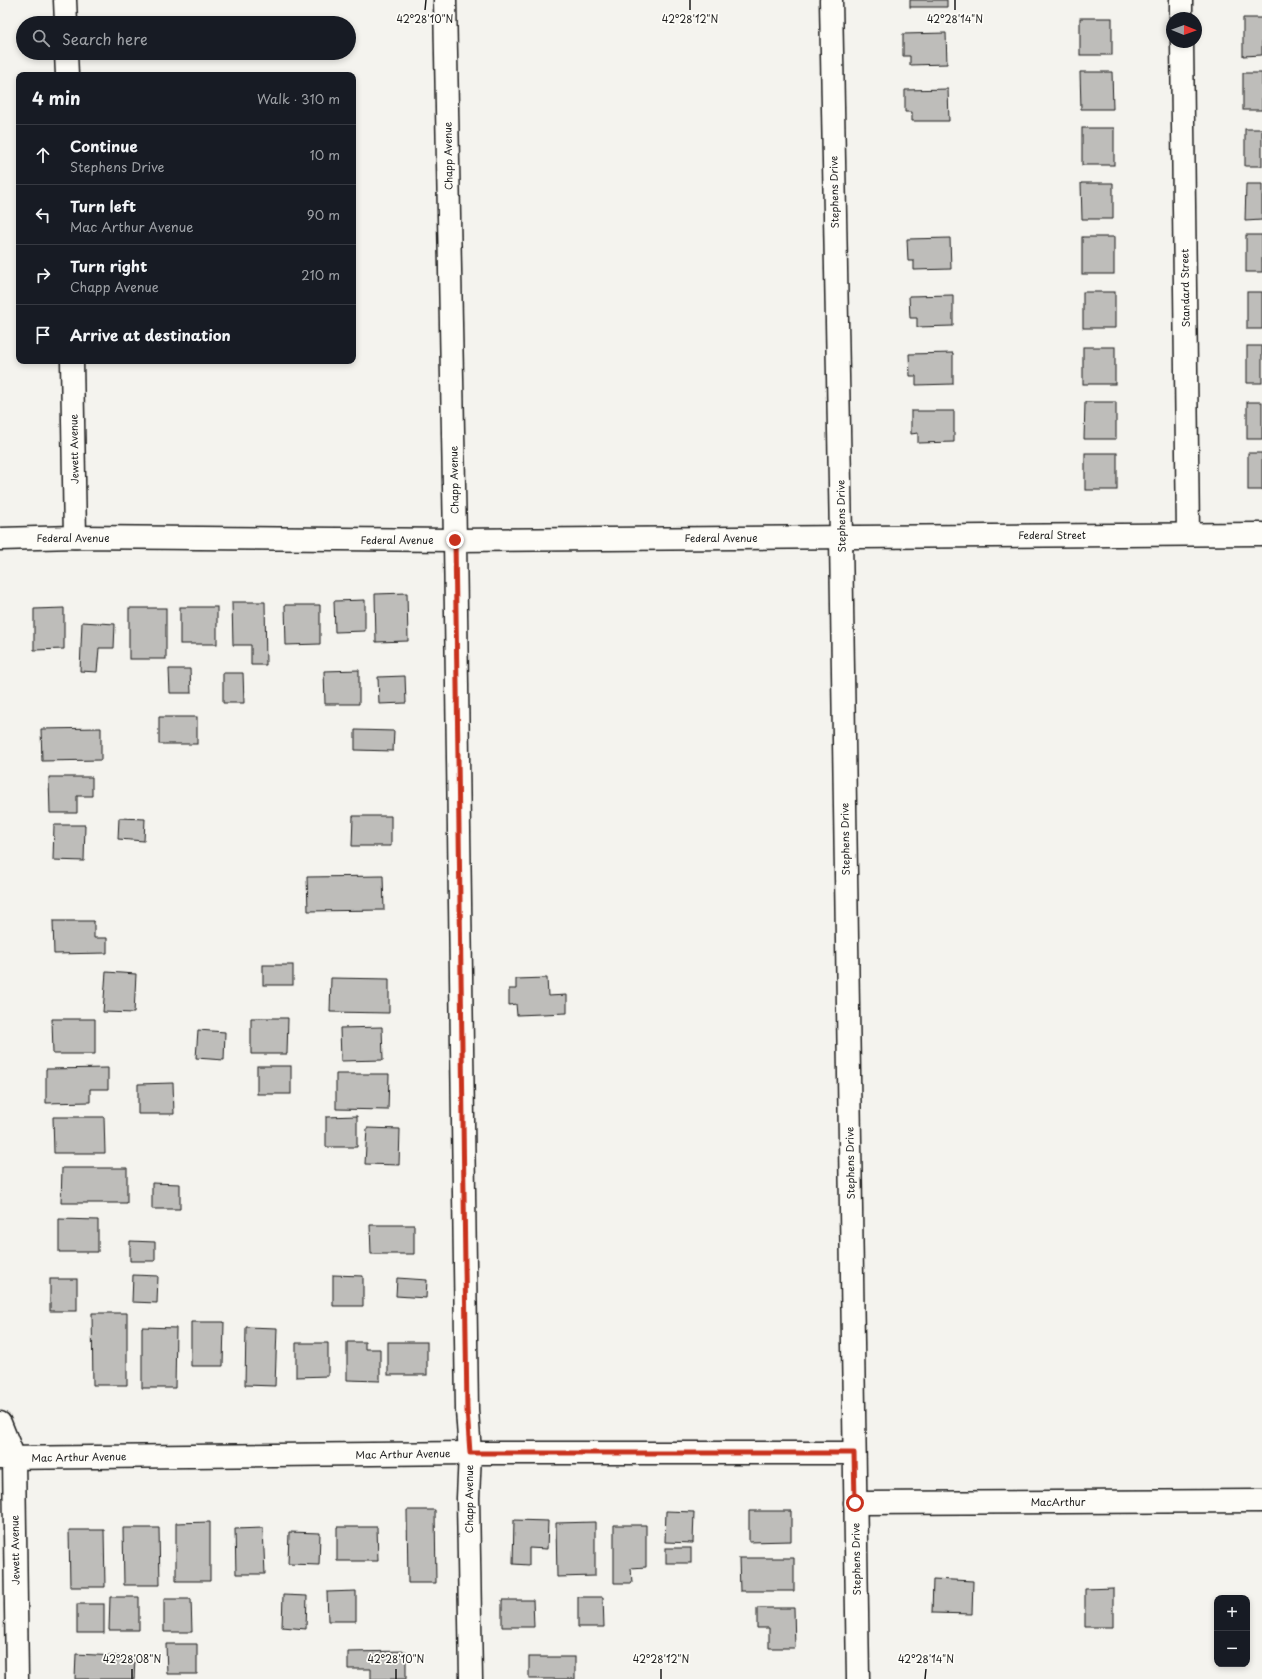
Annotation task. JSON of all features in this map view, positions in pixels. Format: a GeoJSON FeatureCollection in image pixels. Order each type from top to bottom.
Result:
{"type":"FeatureCollection","features":[{"type":"Feature","properties":{"kind":"street"},"geometry":{"type":"LineString","coordinates":[[65,0],[66,16]]}},
{"type":"Feature","properties":{"kind":"street","name":"Chapp Avenue"},"geometry":{"type":"LineString","coordinates":[[445,0],[455,540],[467,1410],[470,1453],[468,1498],[471,1679]]}},
{"type":"Feature","properties":{"kind":"street","name":"Stephens Drive"},"geometry":{"type":"LineString","coordinates":[[830,0],[841,537],[858,1679]]}},
{"type":"Feature","properties":{"kind":"street"},"geometry":{"type":"LineString","coordinates":[[1181,0],[1181,12]]}},
{"type":"Feature","properties":{"kind":"street","name":"Standard Street"},"geometry":{"type":"LineString","coordinates":[[1182,48],[1188,534]]}},
{"type":"Feature","properties":{"kind":"street"},"geometry":{"type":"LineString","coordinates":[[66,60],[67,72]]}},
{"type":"Feature","properties":{"kind":"street","name":"Jewett Avenue"},"geometry":{"type":"LineString","coordinates":[[72,364],[76,537]]}},
{"type":"Feature","properties":{"kind":"street","name":"Federal Street"},"geometry":{"type":"LineString","coordinates":[[841,537],[1262,534]]}},
{"type":"Feature","properties":{"kind":"street","name":"Federal Avenue"},"geometry":{"type":"LineString","coordinates":[[0,539],[76,537],[455,540],[841,537]]}},
{"type":"Feature","properties":{"kind":"street","name":"Jewett Avenue"},"geometry":{"type":"LineString","coordinates":[[0,1423],[7,1458],[17,1679]]}},
{"type":"Feature","properties":{"kind":"street","name":"Mac Arthur Avenue"},"geometry":{"type":"LineString","coordinates":[[7,1458],[470,1453],[854,1453]]}},
{"type":"Feature","properties":{"kind":"street","name":"MacArthur"},"geometry":{"type":"LineString","coordinates":[[855,1503],[1262,1501]]}},
{"type":"Feature","properties":{"kind":"building"},"geometry":{"type":"Polygon","coordinates":[[[910,0],[947,0],[947,7],[910,7],[910,0]]]}},
{"type":"Feature","properties":{"kind":"building"},"geometry":{"type":"Polygon","coordinates":[[[1080,18],[1112,18],[1112,55],[1080,55],[1080,18]]]}},
{"type":"Feature","properties":{"kind":"building"},"geometry":{"type":"Polygon","coordinates":[[[1243,18],[1262,18],[1262,55],[1243,56],[1243,18]]]}},
{"type":"Feature","properties":{"kind":"building"},"geometry":{"type":"Polygon","coordinates":[[[946,33],[947,64],[910,65],[910,56],[903,56],[903,34],[946,33]]]}},
{"type":"Feature","properties":{"kind":"building"},"geometry":{"type":"Polygon","coordinates":[[[1080,72],[1112,72],[1113,109],[1081,109],[1080,72]]]}},
{"type":"Feature","properties":{"kind":"building"},"geometry":{"type":"Polygon","coordinates":[[[1243,73],[1262,73],[1262,110],[1243,110],[1243,73]]]}},
{"type":"Feature","properties":{"kind":"building"},"geometry":{"type":"Polygon","coordinates":[[[948,89],[949,121],[912,121],[912,112],[905,112],[905,90],[948,89]]]}},
{"type":"Feature","properties":{"kind":"building"},"geometry":{"type":"Polygon","coordinates":[[[1082,128],[1114,128],[1114,165],[1082,165],[1082,128]]]}},
{"type":"Feature","properties":{"kind":"building"},"geometry":{"type":"Polygon","coordinates":[[[1245,129],[1262,129],[1262,166],[1245,166],[1245,129]]]}},
{"type":"Feature","properties":{"kind":"building"},"geometry":{"type":"Polygon","coordinates":[[[1081,183],[1113,183],[1113,219],[1082,219],[1081,183]]]}},
{"type":"Feature","properties":{"kind":"building"},"geometry":{"type":"Polygon","coordinates":[[[1246,184],[1262,184],[1262,220],[1245,221],[1246,184]]]}},
{"type":"Feature","properties":{"kind":"building"},"geometry":{"type":"Polygon","coordinates":[[[1246,235],[1262,235],[1262,272],[1246,272],[1246,235]]]}},
{"type":"Feature","properties":{"kind":"building"},"geometry":{"type":"Polygon","coordinates":[[[1082,237],[1114,237],[1114,274],[1082,274],[1082,237]]]}},
{"type":"Feature","properties":{"kind":"building"},"geometry":{"type":"Polygon","coordinates":[[[950,238],[951,269],[914,270],[914,261],[908,261],[907,239],[950,238]]]}},
{"type":"Feature","properties":{"kind":"building"},"geometry":{"type":"Polygon","coordinates":[[[1083,292],[1115,292],[1115,328],[1083,328],[1083,292]]]}},
{"type":"Feature","properties":{"kind":"building"},"geometry":{"type":"Polygon","coordinates":[[[1247,292],[1262,292],[1262,329],[1247,329],[1247,292]]]}},
{"type":"Feature","properties":{"kind":"building"},"geometry":{"type":"Polygon","coordinates":[[[953,295],[953,326],[917,327],[917,318],[910,318],[909,296],[953,295]]]}},
{"type":"Feature","properties":{"kind":"building"},"geometry":{"type":"Polygon","coordinates":[[[1247,346],[1262,346],[1262,383],[1247,383],[1247,346]]]}},
{"type":"Feature","properties":{"kind":"building"},"geometry":{"type":"Polygon","coordinates":[[[1083,347],[1115,347],[1115,384],[1083,384],[1083,347]]]}},
{"type":"Feature","properties":{"kind":"building"},"geometry":{"type":"Polygon","coordinates":[[[953,353],[953,384],[916,385],[916,376],[910,376],[909,354],[953,353]]]}},
{"type":"Feature","properties":{"kind":"building"},"geometry":{"type":"Polygon","coordinates":[[[1085,402],[1116,402],[1116,439],[1084,439],[1085,402]]]}},
{"type":"Feature","properties":{"kind":"building"},"geometry":{"type":"Polygon","coordinates":[[[1247,402],[1262,402],[1262,439],[1247,439],[1247,402]]]}},
{"type":"Feature","properties":{"kind":"building"},"geometry":{"type":"Polygon","coordinates":[[[911,411],[954,411],[954,442],[918,443],[918,433],[911,434],[911,411]]]}},
{"type":"Feature","properties":{"kind":"building"},"geometry":{"type":"Polygon","coordinates":[[[1085,453],[1117,453],[1117,490],[1085,490],[1085,453]]]}},
{"type":"Feature","properties":{"kind":"building"},"geometry":{"type":"Polygon","coordinates":[[[1248,453],[1262,453],[1262,490],[1248,490],[1248,453]]]}},
{"type":"Feature","properties":{"kind":"building"},"geometry":{"type":"Polygon","coordinates":[[[407,593],[408,641],[376,642],[375,594],[407,593]]]}},
{"type":"Feature","properties":{"kind":"building"},"geometry":{"type":"Polygon","coordinates":[[[365,600],[365,631],[335,632],[334,601],[365,600]]]}},
{"type":"Feature","properties":{"kind":"building"},"geometry":{"type":"Polygon","coordinates":[[[232,602],[265,602],[266,665],[251,665],[251,645],[233,645],[232,602]]]}},
{"type":"Feature","properties":{"kind":"building"},"geometry":{"type":"Polygon","coordinates":[[[285,605],[320,605],[320,644],[286,645],[285,605]]]}},
{"type":"Feature","properties":{"kind":"building"},"geometry":{"type":"Polygon","coordinates":[[[180,607],[217,607],[217,644],[180,644],[180,607]]]}},
{"type":"Feature","properties":{"kind":"building"},"geometry":{"type":"Polygon","coordinates":[[[64,608],[64,649],[34,650],[34,609],[64,608]]]}},
{"type":"Feature","properties":{"kind":"building"},"geometry":{"type":"Polygon","coordinates":[[[129,608],[166,608],[166,659],[129,659],[129,608]]]}},
{"type":"Feature","properties":{"kind":"building"},"geometry":{"type":"Polygon","coordinates":[[[82,622],[115,624],[114,648],[99,648],[97,672],[80,671],[82,622]]]}},
{"type":"Feature","properties":{"kind":"building"},"geometry":{"type":"Polygon","coordinates":[[[169,669],[190,669],[191,693],[170,693],[169,669]]]}},
{"type":"Feature","properties":{"kind":"building"},"geometry":{"type":"Polygon","coordinates":[[[359,670],[359,704],[325,704],[324,671],[359,670]]]}},
{"type":"Feature","properties":{"kind":"building"},"geometry":{"type":"Polygon","coordinates":[[[223,673],[243,673],[244,703],[223,703],[223,673]]]}},
{"type":"Feature","properties":{"kind":"building"},"geometry":{"type":"Polygon","coordinates":[[[405,676],[406,703],[379,704],[378,677],[405,676]]]}},
{"type":"Feature","properties":{"kind":"building"},"geometry":{"type":"Polygon","coordinates":[[[159,717],[197,717],[197,744],[159,744],[159,717]]]}},
{"type":"Feature","properties":{"kind":"building"},"geometry":{"type":"Polygon","coordinates":[[[101,728],[101,760],[42,761],[41,729],[101,728]]]}},
{"type":"Feature","properties":{"kind":"building"},"geometry":{"type":"Polygon","coordinates":[[[355,730],[394,731],[393,751],[355,750],[355,730]]]}},
{"type":"Feature","properties":{"kind":"building"},"geometry":{"type":"Polygon","coordinates":[[[49,777],[92,777],[92,796],[77,796],[77,813],[50,813],[49,777]]]}},
{"type":"Feature","properties":{"kind":"building"},"geometry":{"type":"Polygon","coordinates":[[[353,816],[391,816],[391,846],[352,846],[353,816]]]}},
{"type":"Feature","properties":{"kind":"building"},"geometry":{"type":"Polygon","coordinates":[[[119,818],[145,819],[144,841],[118,839],[119,818]]]}},
{"type":"Feature","properties":{"kind":"building"},"geometry":{"type":"Polygon","coordinates":[[[54,825],[85,825],[84,861],[53,860],[54,825]]]}},
{"type":"Feature","properties":{"kind":"building"},"geometry":{"type":"Polygon","coordinates":[[[383,876],[384,910],[308,911],[307,877],[383,876]]]}},
{"type":"Feature","properties":{"kind":"building"},"geometry":{"type":"Polygon","coordinates":[[[53,921],[94,921],[94,938],[107,938],[107,953],[54,954],[53,921]]]}},
{"type":"Feature","properties":{"kind":"building"},"geometry":{"type":"Polygon","coordinates":[[[263,965],[293,965],[293,985],[263,985],[263,965]]]}},
{"type":"Feature","properties":{"kind":"building"},"geometry":{"type":"Polygon","coordinates":[[[106,972],[136,974],[134,1013],[103,1012],[106,972]]]}},
{"type":"Feature","properties":{"kind":"building"},"geometry":{"type":"Polygon","coordinates":[[[331,978],[389,979],[389,1013],[330,1012],[331,978]]]}},
{"type":"Feature","properties":{"kind":"building"},"geometry":{"type":"Polygon","coordinates":[[[547,978],[548,996],[567,995],[567,1013],[517,1015],[516,1004],[509,1005],[509,989],[516,989],[516,979],[547,978]]]}},
{"type":"Feature","properties":{"kind":"building"},"geometry":{"type":"Polygon","coordinates":[[[251,1018],[288,1018],[287,1054],[251,1054],[251,1018]]]}},
{"type":"Feature","properties":{"kind":"building"},"geometry":{"type":"Polygon","coordinates":[[[52,1019],[95,1019],[95,1054],[53,1054],[52,1019]]]}},
{"type":"Feature","properties":{"kind":"building"},"geometry":{"type":"Polygon","coordinates":[[[382,1027],[383,1060],[341,1061],[340,1028],[382,1027]]]}},
{"type":"Feature","properties":{"kind":"building"},"geometry":{"type":"Polygon","coordinates":[[[198,1030],[225,1032],[224,1060],[196,1058],[198,1030]]]}},
{"type":"Feature","properties":{"kind":"building"},"geometry":{"type":"Polygon","coordinates":[[[257,1066],[291,1066],[291,1094],[257,1094],[257,1066]]]}},
{"type":"Feature","properties":{"kind":"building"},"geometry":{"type":"Polygon","coordinates":[[[108,1068],[108,1089],[90,1089],[90,1102],[46,1103],[46,1069],[108,1068]]]}},
{"type":"Feature","properties":{"kind":"building"},"geometry":{"type":"Polygon","coordinates":[[[336,1074],[389,1074],[388,1110],[336,1109],[336,1074]]]}},
{"type":"Feature","properties":{"kind":"building"},"geometry":{"type":"Polygon","coordinates":[[[173,1083],[174,1114],[138,1114],[138,1084],[173,1083]]]}},
{"type":"Feature","properties":{"kind":"building"},"geometry":{"type":"Polygon","coordinates":[[[357,1116],[357,1147],[326,1147],[326,1117],[357,1116]]]}},
{"type":"Feature","properties":{"kind":"building"},"geometry":{"type":"Polygon","coordinates":[[[53,1117],[104,1117],[105,1153],[54,1153],[53,1117]]]}},
{"type":"Feature","properties":{"kind":"building"},"geometry":{"type":"Polygon","coordinates":[[[367,1128],[400,1129],[399,1165],[365,1164],[367,1128]]]}},
{"type":"Feature","properties":{"kind":"building"},"geometry":{"type":"Polygon","coordinates":[[[62,1168],[127,1168],[127,1203],[61,1203],[62,1168]]]}},
{"type":"Feature","properties":{"kind":"building"},"geometry":{"type":"Polygon","coordinates":[[[152,1183],[180,1184],[180,1209],[152,1209],[152,1183]]]}},
{"type":"Feature","properties":{"kind":"building"},"geometry":{"type":"Polygon","coordinates":[[[59,1219],[98,1220],[98,1252],[59,1252],[59,1219]]]}},
{"type":"Feature","properties":{"kind":"building"},"geometry":{"type":"Polygon","coordinates":[[[370,1225],[414,1225],[414,1254],[371,1254],[370,1225]]]}},
{"type":"Feature","properties":{"kind":"building"},"geometry":{"type":"Polygon","coordinates":[[[130,1241],[155,1242],[155,1261],[130,1261],[130,1241]]]}},
{"type":"Feature","properties":{"kind":"building"},"geometry":{"type":"Polygon","coordinates":[[[133,1275],[158,1276],[157,1303],[132,1302],[133,1275]]]}},
{"type":"Feature","properties":{"kind":"building"},"geometry":{"type":"Polygon","coordinates":[[[333,1275],[363,1276],[363,1306],[333,1306],[333,1275]]]}},
{"type":"Feature","properties":{"kind":"building"},"geometry":{"type":"Polygon","coordinates":[[[397,1278],[427,1280],[426,1298],[396,1296],[397,1278]]]}},
{"type":"Feature","properties":{"kind":"building"},"geometry":{"type":"Polygon","coordinates":[[[50,1279],[77,1279],[77,1311],[50,1311],[50,1279]]]}},
{"type":"Feature","properties":{"kind":"building"},"geometry":{"type":"Polygon","coordinates":[[[92,1313],[127,1313],[127,1385],[93,1385],[92,1313]]]}},
{"type":"Feature","properties":{"kind":"building"},"geometry":{"type":"Polygon","coordinates":[[[191,1322],[224,1322],[223,1366],[191,1366],[191,1322]]]}},
{"type":"Feature","properties":{"kind":"building"},"geometry":{"type":"Polygon","coordinates":[[[142,1327],[176,1328],[175,1388],[142,1388],[142,1327]]]}},
{"type":"Feature","properties":{"kind":"building"},"geometry":{"type":"Polygon","coordinates":[[[246,1327],[277,1328],[275,1386],[245,1385],[246,1327]]]}},
{"type":"Feature","properties":{"kind":"building"},"geometry":{"type":"Polygon","coordinates":[[[347,1342],[365,1342],[365,1349],[380,1349],[380,1381],[347,1380],[347,1342]]]}},
{"type":"Feature","properties":{"kind":"building"},"geometry":{"type":"Polygon","coordinates":[[[388,1342],[427,1342],[427,1375],[388,1375],[388,1342]]]}},
{"type":"Feature","properties":{"kind":"building"},"geometry":{"type":"Polygon","coordinates":[[[296,1343],[328,1343],[328,1376],[296,1377],[296,1343]]]}},
{"type":"Feature","properties":{"kind":"building"},"geometry":{"type":"Polygon","coordinates":[[[407,1510],[435,1510],[436,1583],[408,1583],[407,1510]]]}},
{"type":"Feature","properties":{"kind":"building"},"geometry":{"type":"Polygon","coordinates":[[[666,1511],[694,1512],[693,1543],[665,1542],[666,1511]]]}},
{"type":"Feature","properties":{"kind":"building"},"geometry":{"type":"Polygon","coordinates":[[[749,1511],[791,1511],[791,1541],[749,1542],[749,1511]]]}},
{"type":"Feature","properties":{"kind":"building"},"geometry":{"type":"Polygon","coordinates":[[[514,1520],[548,1521],[547,1549],[529,1548],[529,1565],[513,1564],[514,1520]]]}},
{"type":"Feature","properties":{"kind":"building"},"geometry":{"type":"Polygon","coordinates":[[[210,1522],[210,1581],[176,1581],[176,1523],[210,1522]]]}},
{"type":"Feature","properties":{"kind":"building"},"geometry":{"type":"Polygon","coordinates":[[[595,1522],[595,1576],[557,1577],[556,1523],[595,1522]]]}},
{"type":"Feature","properties":{"kind":"building"},"geometry":{"type":"Polygon","coordinates":[[[614,1525],[646,1525],[646,1567],[631,1568],[632,1583],[614,1583],[614,1525]]]}},
{"type":"Feature","properties":{"kind":"building"},"geometry":{"type":"Polygon","coordinates":[[[337,1527],[377,1527],[378,1561],[337,1561],[337,1527]]]}},
{"type":"Feature","properties":{"kind":"building"},"geometry":{"type":"Polygon","coordinates":[[[123,1528],[159,1528],[160,1585],[124,1585],[123,1528]]]}},
{"type":"Feature","properties":{"kind":"building"},"geometry":{"type":"Polygon","coordinates":[[[263,1528],[265,1574],[236,1574],[235,1529],[263,1528]]]}},
{"type":"Feature","properties":{"kind":"building"},"geometry":{"type":"Polygon","coordinates":[[[69,1530],[104,1530],[105,1587],[70,1587],[69,1530]]]}},
{"type":"Feature","properties":{"kind":"building"},"geometry":{"type":"Polygon","coordinates":[[[289,1532],[320,1533],[319,1565],[288,1564],[289,1532]]]}},
{"type":"Feature","properties":{"kind":"building"},"geometry":{"type":"Polygon","coordinates":[[[666,1548],[691,1548],[691,1563],[666,1563],[666,1548]]]}},
{"type":"Feature","properties":{"kind":"building"},"geometry":{"type":"Polygon","coordinates":[[[739,1558],[794,1558],[794,1591],[740,1591],[739,1558]]]}},
{"type":"Feature","properties":{"kind":"building"},"geometry":{"type":"Polygon","coordinates":[[[933,1579],[973,1581],[972,1614],[932,1613],[933,1579]]]}},
{"type":"Feature","properties":{"kind":"building"},"geometry":{"type":"Polygon","coordinates":[[[1113,1588],[1113,1627],[1085,1627],[1085,1589],[1113,1588]]]}},
{"type":"Feature","properties":{"kind":"building"},"geometry":{"type":"Polygon","coordinates":[[[356,1591],[356,1621],[328,1621],[327,1592],[356,1591]]]}},
{"type":"Feature","properties":{"kind":"building"},"geometry":{"type":"Polygon","coordinates":[[[283,1595],[307,1596],[306,1629],[282,1627],[283,1595]]]}},
{"type":"Feature","properties":{"kind":"building"},"geometry":{"type":"Polygon","coordinates":[[[110,1597],[139,1597],[139,1630],[109,1630],[110,1597]]]}},
{"type":"Feature","properties":{"kind":"building"},"geometry":{"type":"Polygon","coordinates":[[[578,1597],[603,1597],[604,1627],[578,1627],[578,1597]]]}},
{"type":"Feature","properties":{"kind":"building"},"geometry":{"type":"Polygon","coordinates":[[[164,1599],[191,1599],[192,1632],[164,1632],[164,1599]]]}},
{"type":"Feature","properties":{"kind":"building"},"geometry":{"type":"Polygon","coordinates":[[[502,1600],[533,1600],[534,1627],[502,1627],[502,1600]]]}},
{"type":"Feature","properties":{"kind":"building"},"geometry":{"type":"Polygon","coordinates":[[[77,1604],[104,1604],[104,1633],[77,1633],[77,1604]]]}},
{"type":"Feature","properties":{"kind":"building"},"geometry":{"type":"Polygon","coordinates":[[[757,1608],[794,1608],[795,1648],[769,1648],[769,1628],[757,1628],[757,1608]]]}},
{"type":"Feature","properties":{"kind":"building"},"geometry":{"type":"Polygon","coordinates":[[[166,1644],[197,1644],[197,1674],[167,1674],[166,1644]]]}},
{"type":"Feature","properties":{"kind":"building"},"geometry":{"type":"Polygon","coordinates":[[[406,1651],[406,1679],[371,1679],[371,1669],[348,1669],[348,1652],[406,1651]]]}},
{"type":"Feature","properties":{"kind":"building"},"geometry":{"type":"Polygon","coordinates":[[[76,1654],[135,1657],[134,1679],[75,1679],[76,1654]]]}},
{"type":"Feature","properties":{"kind":"building"},"geometry":{"type":"Polygon","coordinates":[[[529,1657],[575,1657],[575,1679],[529,1679],[529,1657]]]}},
{"type":"Feature","properties":{"kind":"route"},"geometry":{"type":"LineString","coordinates":[[455,540],[467,1410],[470,1453],[854,1453],[855,1503]]}}]}
